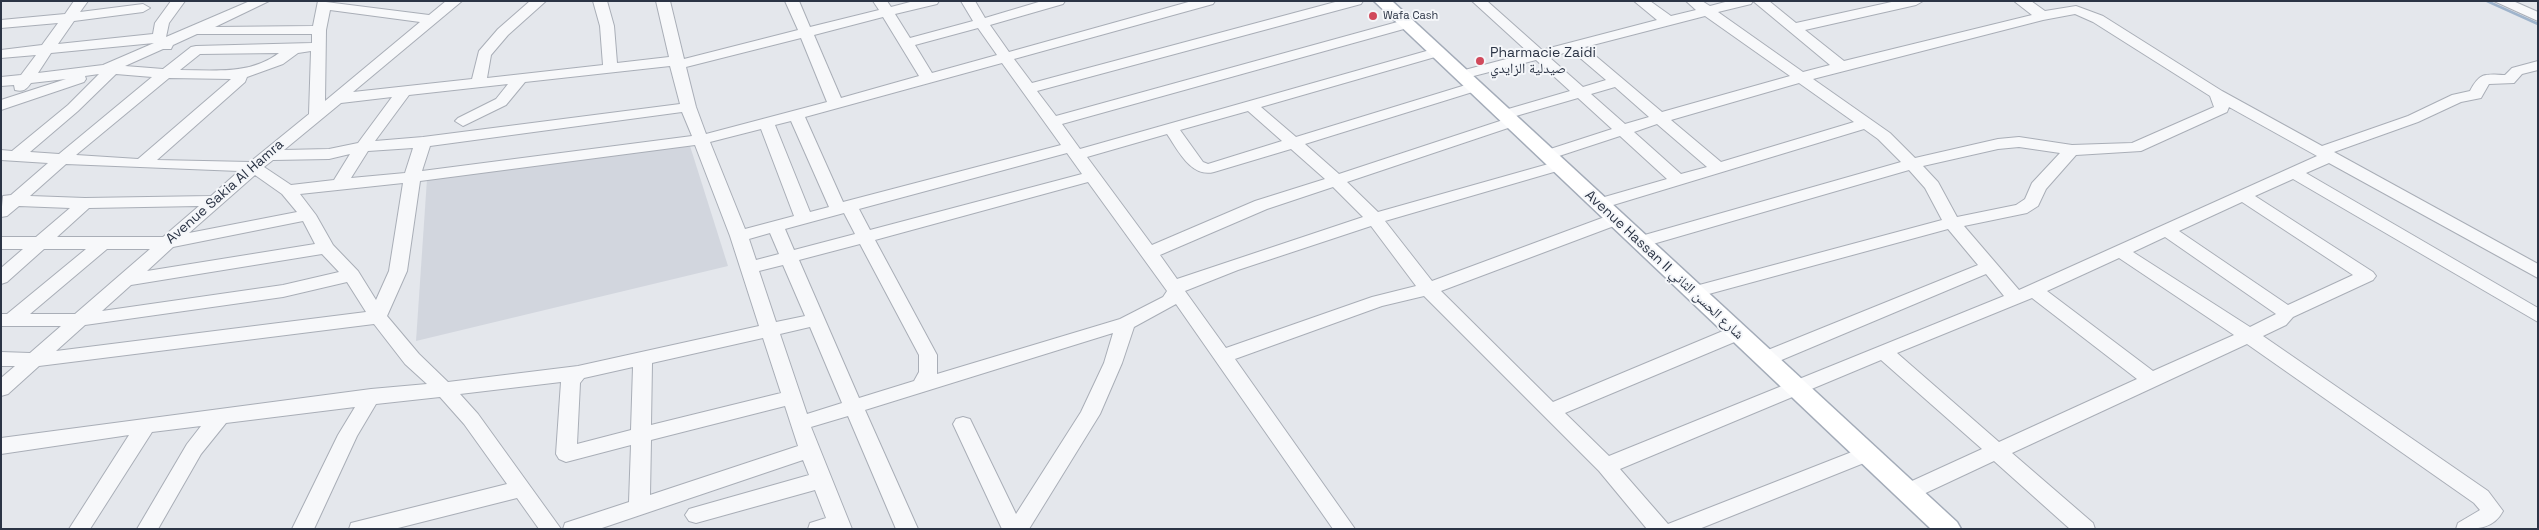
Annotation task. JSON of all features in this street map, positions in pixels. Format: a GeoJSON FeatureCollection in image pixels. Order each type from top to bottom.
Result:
{"type":"FeatureCollection","features":[{"type":"Feature","properties":{"kind":"main road","name":"Avenue Hassan II شارع الحسن الثاني"},"geometry":{"type":"LineString","coordinates":[[1382,1],[1948,529]]}},
{"type":"Feature","properties":{"kind":"street"},"geometry":{"type":"LineString","coordinates":[[3,106],[26,79],[81,1]]}},
{"type":"Feature","properties":{"kind":"street"},"geometry":{"type":"LineString","coordinates":[[160,42],[162,22],[178,1]]}},
{"type":"Feature","properties":{"kind":"street"},"geometry":{"type":"LineString","coordinates":[[225,16],[230,1]]}},
{"type":"Feature","properties":{"kind":"street"},"geometry":{"type":"LineString","coordinates":[[3,106],[109,70],[160,42],[194,31],[262,1]]}},
{"type":"Feature","properties":{"kind":"street","name":"Avenue Sakia Al Hamra"},"geometry":{"type":"LineString","coordinates":[[1,390],[254,166],[455,1]]}},
{"type":"Feature","properties":{"kind":"street"},"geometry":{"type":"LineString","coordinates":[[479,84],[484,54],[503,32],[539,1]]}},
{"type":"Feature","properties":{"kind":"street"},"geometry":{"type":"LineString","coordinates":[[600,1],[606,15],[608,30],[606,42],[611,69]]}},
{"type":"Feature","properties":{"kind":"street"},"geometry":{"type":"LineString","coordinates":[[663,1],[688,107],[739,236],[809,450],[840,526],[818,529]]}},
{"type":"Feature","properties":{"kind":"street"},"geometry":{"type":"LineString","coordinates":[[792,1],[836,104]]}},
{"type":"Feature","properties":{"kind":"street"},"geometry":{"type":"LineString","coordinates":[[335,99],[677,63],[806,32],[883,7],[932,1]]}},
{"type":"Feature","properties":{"kind":"street"},"geometry":{"type":"LineString","coordinates":[[968,1],[1028,89],[1224,356],[1346,529]]}},
{"type":"Feature","properties":{"kind":"street"},"geometry":{"type":"LineString","coordinates":[[907,43],[1058,1]]}},
{"type":"Feature","properties":{"kind":"street"},"geometry":{"type":"LineString","coordinates":[[288,190],[412,177],[700,140],[1208,1]]}},
{"type":"Feature","properties":{"kind":"street"},"geometry":{"type":"LineString","coordinates":[[1028,89],[1356,1]]}},
{"type":"Feature","properties":{"kind":"street"},"geometry":{"type":"LineString","coordinates":[[1479,1],[1678,180]]}},
{"type":"Feature","properties":{"kind":"street"},"geometry":{"type":"LineString","coordinates":[[1641,1],[1668,21]]}},
{"type":"Feature","properties":{"kind":"street"},"geometry":{"type":"LineString","coordinates":[[1693,1],[1894,144],[1932,186],[1952,222],[2016,298]]}},
{"type":"Feature","properties":{"kind":"street"},"geometry":{"type":"LineString","coordinates":[[1170,128],[1197,165],[1202,168],[1218,167],[1294,143],[1538,55],[1746,1]]}},
{"type":"Feature","properties":{"kind":"street"},"geometry":{"type":"LineString","coordinates":[[1760,1],[1842,66]]}},
{"type":"Feature","properties":{"kind":"street"},"geometry":{"type":"LineString","coordinates":[[1794,28],[1916,1]]}},
{"type":"Feature","properties":{"kind":"street"},"geometry":{"type":"LineString","coordinates":[[2021,1],[2043,16]]}},
{"type":"Feature","properties":{"kind":"street"},"geometry":{"type":"LineString","coordinates":[[2501,1],[2538,17]]}},
{"type":"Feature","properties":{"kind":"street"},"geometry":{"type":"LineString","coordinates":[[2515,1],[2538,11]]}},
{"type":"Feature","properties":{"kind":"street"},"geometry":{"type":"LineString","coordinates":[[316,114],[319,30],[324,3],[433,20]]}},
{"type":"Feature","properties":{"kind":"street"},"geometry":{"type":"LineString","coordinates":[[1,24],[68,18],[145,4],[162,22]]}},
{"type":"Feature","properties":{"kind":"street"},"geometry":{"type":"LineString","coordinates":[[883,7],[928,78]]}},
{"type":"Feature","properties":{"kind":"street"},"geometry":{"type":"LineString","coordinates":[[800,423],[1126,323],[1169,301],[1186,282],[1276,249],[1552,160],[1622,131],[1660,118],[1842,66],[2071,10],[2086,13],[2217,94],[2538,272]]}},
{"type":"Feature","properties":{"kind":"street"},"geometry":{"type":"LineString","coordinates":[[1053,122],[1406,24]]}},
{"type":"Feature","properties":{"kind":"street"},"geometry":{"type":"LineString","coordinates":[[194,31],[319,30]]}},
{"type":"Feature","properties":{"kind":"street"},"geometry":{"type":"LineString","coordinates":[[1,54],[160,42],[196,50],[294,49],[319,46]]}},
{"type":"Feature","properties":{"kind":"street"},"geometry":{"type":"LineString","coordinates":[[1574,45],[1717,167]]}},
{"type":"Feature","properties":{"kind":"street"},"geometry":{"type":"LineString","coordinates":[[1,82],[109,70],[166,74],[239,75],[278,61],[294,49]]}},
{"type":"Feature","properties":{"kind":"street"},"geometry":{"type":"LineString","coordinates":[[1,212],[8,200],[63,159],[196,50]]}},
{"type":"Feature","properties":{"kind":"street"},"geometry":{"type":"LineString","coordinates":[[739,236],[843,208],[1170,128],[1437,52]]}},
{"type":"Feature","properties":{"kind":"street"},"geometry":{"type":"LineString","coordinates":[[1606,466],[2016,298],[2293,172],[2326,154],[2413,119],[2457,98],[2476,95],[2482,81],[2488,79],[2509,80],[2517,71],[2538,65]]}},
{"type":"Feature","properties":{"kind":"street"},"geometry":{"type":"LineString","coordinates":[[9,155],[73,108],[109,70]]}},
{"type":"Feature","properties":{"kind":"street"},"geometry":{"type":"LineString","coordinates":[[142,164],[240,78],[239,75]]}},
{"type":"Feature","properties":{"kind":"street"},"geometry":{"type":"LineString","coordinates":[[463,121],[501,102],[519,80]]}},
{"type":"Feature","properties":{"kind":"street"},"geometry":{"type":"LineString","coordinates":[[1149,253],[1261,205],[1336,180],[1579,92],[1617,82]]}},
{"type":"Feature","properties":{"kind":"street"},"geometry":{"type":"LineString","coordinates":[[339,185],[363,147],[403,93]]}},
{"type":"Feature","properties":{"kind":"street"},"geometry":{"type":"LineString","coordinates":[[1640,242],[1912,164],[1998,144],[2019,142],[2072,150],[2135,148],[2222,109],[2217,94]]}},
{"type":"Feature","properties":{"kind":"street"},"geometry":{"type":"LineString","coordinates":[[1250,105],[1336,180],[1374,218],[1428,289],[1606,466],[1660,529]]}},
{"type":"Feature","properties":{"kind":"street"},"geometry":{"type":"LineString","coordinates":[[268,155],[329,154],[363,147],[423,142],[688,107]]}},
{"type":"Feature","properties":{"kind":"street"},"geometry":{"type":"LineString","coordinates":[[796,114],[843,208],[863,236],[928,356],[930,366],[922,386]]}},
{"type":"Feature","properties":{"kind":"street"},"geometry":{"type":"LineString","coordinates":[[766,122],[804,219]]}},
{"type":"Feature","properties":{"kind":"street"},"geometry":{"type":"LineString","coordinates":[[1600,204],[1717,167],[1865,124]]}},
{"type":"Feature","properties":{"kind":"street"},"geometry":{"type":"LineString","coordinates":[[378,317],[398,270],[412,177],[423,142]]}},
{"type":"Feature","properties":{"kind":"street"},"geometry":{"type":"LineString","coordinates":[[1694,292],[1952,222],[2021,209],[2032,202],[2038,187],[2072,150]]}},
{"type":"Feature","properties":{"kind":"street"},"geometry":{"type":"LineString","coordinates":[[9,155],[142,164],[254,166],[288,190],[308,215],[326,248],[352,275],[378,317],[412,359],[445,390],[471,419],[551,529]]}},
{"type":"Feature","properties":{"kind":"street"},"geometry":{"type":"LineString","coordinates":[[2293,172],[2538,316]]}},
{"type":"Feature","properties":{"kind":"street"},"geometry":{"type":"LineString","coordinates":[[749,268],[788,256],[1093,176]]}},
{"type":"Feature","properties":{"kind":"street"},"geometry":{"type":"LineString","coordinates":[[1908,492],[2280,321],[2287,313],[2367,276],[2242,195]]}},
{"type":"Feature","properties":{"kind":"street"},"geometry":{"type":"LineString","coordinates":[[8,200],[85,203],[214,201]]}},
{"type":"Feature","properties":{"kind":"street"},"geometry":{"type":"LineString","coordinates":[[1,278],[85,203]]}},
{"type":"Feature","properties":{"kind":"street"},"geometry":{"type":"LineString","coordinates":[[1,243],[37,245],[166,243],[308,215]]}},
{"type":"Feature","properties":{"kind":"street"},"geometry":{"type":"LineString","coordinates":[[1224,356],[1378,301],[1428,289],[1616,220]]}},
{"type":"Feature","properties":{"kind":"street"},"geometry":{"type":"LineString","coordinates":[[775,226],[907,529]]}},
{"type":"Feature","properties":{"kind":"street"},"geometry":{"type":"LineString","coordinates":[[2166,230],[2287,313]]}},
{"type":"Feature","properties":{"kind":"street"},"geometry":{"type":"LineString","coordinates":[[6,320],[102,244]]}},
{"type":"Feature","properties":{"kind":"street"},"geometry":{"type":"LineString","coordinates":[[125,280],[326,248]]}},
{"type":"Feature","properties":{"kind":"street"},"geometry":{"type":"LineString","coordinates":[[2120,251],[2248,336],[2481,497],[2493,511],[2490,515],[2466,529]]}},
{"type":"Feature","properties":{"kind":"street"},"geometry":{"type":"LineString","coordinates":[[1766,359],[1988,266]]}},
{"type":"Feature","properties":{"kind":"street"},"geometry":{"type":"LineString","coordinates":[[6,320],[79,320],[283,291],[352,275]]}},
{"type":"Feature","properties":{"kind":"street"},"geometry":{"type":"LineString","coordinates":[[2033,290],[2152,380]]}},
{"type":"Feature","properties":{"kind":"street"},"geometry":{"type":"LineString","coordinates":[[1,358],[35,360],[208,340],[378,317]]}},
{"type":"Feature","properties":{"kind":"street"},"geometry":{"type":"LineString","coordinates":[[1,446],[371,396],[445,390],[578,372],[815,320]]}},
{"type":"Feature","properties":{"kind":"street"},"geometry":{"type":"LineString","coordinates":[[1018,529],[1090,414],[1113,363],[1126,323]]}},
{"type":"Feature","properties":{"kind":"street"},"geometry":{"type":"LineString","coordinates":[[1550,411],[1737,333]]}},
{"type":"Feature","properties":{"kind":"street"},"geometry":{"type":"LineString","coordinates":[[1883,351],[2085,529]]}},
{"type":"Feature","properties":{"kind":"street"},"geometry":{"type":"LineString","coordinates":[[639,508],[643,357]]}},
{"type":"Feature","properties":{"kind":"street"},"geometry":{"type":"LineString","coordinates":[[578,372],[571,381],[566,454],[792,397]]}},
{"type":"Feature","properties":{"kind":"street"},"geometry":{"type":"LineString","coordinates":[[302,529],[348,435],[371,396]]}},
{"type":"Feature","properties":{"kind":"street"},"geometry":{"type":"LineString","coordinates":[[147,529],[194,449],[220,416]]}},
{"type":"Feature","properties":{"kind":"street"},"geometry":{"type":"LineString","coordinates":[[963,424],[1013,529]]}},
{"type":"Feature","properties":{"kind":"street"},"geometry":{"type":"LineString","coordinates":[[79,529],[146,425]]}},
{"type":"Feature","properties":{"kind":"street"},"geometry":{"type":"LineString","coordinates":[[573,529],[809,450]]}},
{"type":"Feature","properties":{"kind":"street"},"geometry":{"type":"LineString","coordinates":[[1676,529],[1867,454]]}},
{"type":"Feature","properties":{"kind":"street"},"geometry":{"type":"LineString","coordinates":[[691,491],[697,522],[821,480]]}},
{"type":"Feature","properties":{"kind":"street"},"geometry":{"type":"LineString","coordinates":[[359,529],[521,489]]}},
{"type":"Feature","properties":{"kind":"shaded area"},"geometry":{"type":"Polygon","coordinates":[[[690,146],[728,266],[416,341],[427,179],[690,146]]]}},
{"type":"Feature","properties":{"kind":"waterway"},"geometry":{"type":"LineString","coordinates":[[2487,1],[2538,24]]}},
{"type":"Feature","properties":{"kind":"place","name":"Wafa Cash"},"geometry":{"type":"Point","coordinates":[1373,16]}},
{"type":"Feature","properties":{"kind":"place","name":"Pharmacie Zaidi صيدلية الزايدي"},"geometry":{"type":"Point","coordinates":[1480,61]}}]}
